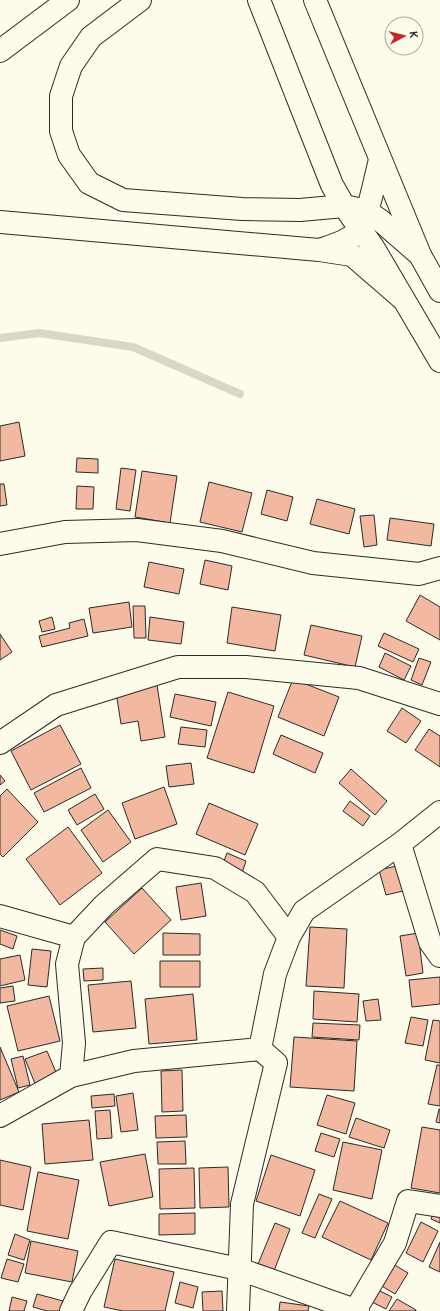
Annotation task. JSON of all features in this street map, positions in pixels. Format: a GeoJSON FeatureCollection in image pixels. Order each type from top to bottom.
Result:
{"type":"FeatureCollection","features":[{"type":"Feature","properties":{"kind":"main road"},"geometry":{"type":"LineString","coordinates":[[0,51],[68,0]]}},
{"type":"Feature","properties":{"kind":"main road"},"geometry":{"type":"LineString","coordinates":[[140,0],[91,37],[71,66],[61,96],[61,131],[69,155],[89,183],[123,200],[242,209],[300,210],[344,206]]}},
{"type":"Feature","properties":{"kind":"main road"},"geometry":{"type":"LineString","coordinates":[[259,0],[332,185],[344,206],[363,220],[373,247],[440,361]]}},
{"type":"Feature","properties":{"kind":"main road"},"geometry":{"type":"LineString","coordinates":[[315,0],[420,255],[440,291]]}},
{"type":"Feature","properties":{"kind":"main road"},"geometry":{"type":"LineString","coordinates":[[319,250],[346,241],[363,220],[380,160]]}},
{"type":"Feature","properties":{"kind":"main road"},"geometry":{"type":"LineString","coordinates":[[363,220],[382,221],[420,255]]}},
{"type":"Feature","properties":{"kind":"main road"},"geometry":{"type":"LineString","coordinates":[[0,222],[319,250],[352,255],[404,300]]}},
{"type":"Feature","properties":{"kind":"main road"},"geometry":{"type":"LineString","coordinates":[[0,544],[65,532],[137,530],[222,541],[313,563],[419,574],[440,568]]}},
{"type":"Feature","properties":{"kind":"main road"},"geometry":{"type":"LineString","coordinates":[[0,743],[56,705],[178,667],[246,667],[359,678],[440,704]]}},
{"type":"Feature","properties":{"kind":"main road"},"geometry":{"type":"LineString","coordinates":[[260,1048],[275,974],[289,936],[304,911],[400,844],[440,812]]}},
{"type":"Feature","properties":{"kind":"main road"},"geometry":{"type":"LineString","coordinates":[[400,844],[430,942],[440,956]]}},
{"type":"Feature","properties":{"kind":"main road"},"geometry":{"type":"LineString","coordinates":[[71,1076],[74,1043],[67,964],[74,937],[104,904],[157,859],[215,868],[255,892],[289,936]]}},
{"type":"Feature","properties":{"kind":"main road"},"geometry":{"type":"LineString","coordinates":[[0,916],[74,937]]}},
{"type":"Feature","properties":{"kind":"main road"},"geometry":{"type":"LineString","coordinates":[[0,1116],[71,1076],[134,1062],[260,1048],[276,1063],[242,1204],[238,1311]]}},
{"type":"Feature","properties":{"kind":"main road"},"geometry":{"type":"LineString","coordinates":[[71,1311],[80,1292],[111,1242],[239,1269],[357,1310],[395,1243],[408,1201],[440,1206]]}},
{"type":"Feature","properties":{"kind":"building"},"geometry":{"type":"Polygon","coordinates":[[[19,422],[25,456],[0,461],[0,426],[19,422]]]}},
{"type":"Feature","properties":{"kind":"building"},"geometry":{"type":"Polygon","coordinates":[[[77,458],[98,459],[98,473],[76,472],[77,458]]]}},
{"type":"Feature","properties":{"kind":"building"},"geometry":{"type":"Polygon","coordinates":[[[121,468],[136,470],[130,511],[116,509],[121,468]]]}},
{"type":"Feature","properties":{"kind":"building"},"geometry":{"type":"Polygon","coordinates":[[[142,471],[177,476],[170,523],[135,517],[142,471]]]}},
{"type":"Feature","properties":{"kind":"building"},"geometry":{"type":"Polygon","coordinates":[[[209,482],[252,493],[242,532],[200,522],[209,482]]]}},
{"type":"Feature","properties":{"kind":"building"},"geometry":{"type":"Polygon","coordinates":[[[0,484],[4,484],[7,505],[0,506],[0,484]]]}},
{"type":"Feature","properties":{"kind":"building"},"geometry":{"type":"Polygon","coordinates":[[[77,486],[94,487],[93,509],[76,509],[77,486]]]}},
{"type":"Feature","properties":{"kind":"building"},"geometry":{"type":"Polygon","coordinates":[[[267,490],[293,497],[287,521],[261,514],[267,490]]]}},
{"type":"Feature","properties":{"kind":"building"},"geometry":{"type":"Polygon","coordinates":[[[317,499],[355,509],[349,534],[310,524],[317,499]]]}},
{"type":"Feature","properties":{"kind":"building"},"geometry":{"type":"Polygon","coordinates":[[[374,515],[377,545],[364,547],[360,516],[374,515]]]}},
{"type":"Feature","properties":{"kind":"building"},"geometry":{"type":"Polygon","coordinates":[[[390,518],[434,524],[431,546],[387,540],[390,518]]]}},
{"type":"Feature","properties":{"kind":"building"},"geometry":{"type":"Polygon","coordinates":[[[205,560],[232,566],[228,590],[200,584],[205,560]]]}},
{"type":"Feature","properties":{"kind":"building"},"geometry":{"type":"Polygon","coordinates":[[[149,562],[184,569],[179,594],[144,587],[149,562]]]}},
{"type":"Feature","properties":{"kind":"building"},"geometry":{"type":"Polygon","coordinates":[[[420,595],[440,607],[440,640],[406,621],[420,595]]]}},
{"type":"Feature","properties":{"kind":"building"},"geometry":{"type":"Polygon","coordinates":[[[129,602],[132,627],[93,633],[89,608],[129,602]]]}},
{"type":"Feature","properties":{"kind":"building"},"geometry":{"type":"Polygon","coordinates":[[[133,606],[145,606],[146,638],[134,638],[133,606]]]}},
{"type":"Feature","properties":{"kind":"building"},"geometry":{"type":"Polygon","coordinates":[[[232,607],[281,615],[275,651],[227,643],[232,607]]]}},
{"type":"Feature","properties":{"kind":"building"},"geometry":{"type":"Polygon","coordinates":[[[52,617],[55,629],[42,632],[39,621],[52,617]]]}},
{"type":"Feature","properties":{"kind":"building"},"geometry":{"type":"Polygon","coordinates":[[[150,617],[184,622],[181,644],[148,640],[150,617]]]}},
{"type":"Feature","properties":{"kind":"building"},"geometry":{"type":"Polygon","coordinates":[[[84,619],[88,636],[42,647],[39,636],[70,628],[69,623],[84,619]]]}},
{"type":"Feature","properties":{"kind":"building"},"geometry":{"type":"Polygon","coordinates":[[[311,625],[362,636],[355,667],[304,655],[311,625]]]}},
{"type":"Feature","properties":{"kind":"building"},"geometry":{"type":"Polygon","coordinates":[[[384,633],[419,649],[413,662],[378,646],[384,633]]]}},
{"type":"Feature","properties":{"kind":"building"},"geometry":{"type":"Polygon","coordinates":[[[0,634],[12,652],[0,660],[0,634]]]}},
{"type":"Feature","properties":{"kind":"building"},"geometry":{"type":"Polygon","coordinates":[[[385,653],[411,666],[404,680],[379,667],[385,653]]]}},
{"type":"Feature","properties":{"kind":"building"},"geometry":{"type":"Polygon","coordinates":[[[419,658],[431,662],[422,685],[411,680],[419,658]]]}},
{"type":"Feature","properties":{"kind":"building"},"geometry":{"type":"Polygon","coordinates":[[[293,679],[339,697],[324,736],[278,717],[293,679]]]}},
{"type":"Feature","properties":{"kind":"building"},"geometry":{"type":"Polygon","coordinates":[[[157,685],[165,737],[141,741],[138,721],[121,724],[116,692],[157,685]]]}},
{"type":"Feature","properties":{"kind":"building"},"geometry":{"type":"Polygon","coordinates":[[[228,692],[274,706],[254,773],[207,758],[228,692]]]}},
{"type":"Feature","properties":{"kind":"building"},"geometry":{"type":"Polygon","coordinates":[[[175,694],[216,702],[211,726],[170,717],[175,694]]]}},
{"type":"Feature","properties":{"kind":"building"},"geometry":{"type":"Polygon","coordinates":[[[402,708],[421,721],[406,743],[387,731],[402,708]]]}},
{"type":"Feature","properties":{"kind":"building"},"geometry":{"type":"Polygon","coordinates":[[[60,725],[81,764],[31,790],[11,751],[60,725]]]}},
{"type":"Feature","properties":{"kind":"building"},"geometry":{"type":"Polygon","coordinates":[[[181,727],[207,730],[205,747],[178,744],[181,727]]]}},
{"type":"Feature","properties":{"kind":"building"},"geometry":{"type":"Polygon","coordinates":[[[429,729],[440,736],[440,767],[415,750],[429,729]]]}},
{"type":"Feature","properties":{"kind":"building"},"geometry":{"type":"Polygon","coordinates":[[[281,735],[323,753],[315,773],[273,754],[281,735]]]}},
{"type":"Feature","properties":{"kind":"building"},"geometry":{"type":"Polygon","coordinates":[[[191,763],[194,784],[169,787],[166,766],[191,763]]]}},
{"type":"Feature","properties":{"kind":"building"},"geometry":{"type":"Polygon","coordinates":[[[81,768],[91,788],[44,812],[34,793],[81,768]]]}},
{"type":"Feature","properties":{"kind":"building"},"geometry":{"type":"Polygon","coordinates":[[[351,769],[387,801],[375,815],[339,783],[351,769]]]}},
{"type":"Feature","properties":{"kind":"building"},"geometry":{"type":"Polygon","coordinates":[[[0,775],[5,781],[0,785],[0,775]]]}},
{"type":"Feature","properties":{"kind":"building"},"geometry":{"type":"Polygon","coordinates":[[[164,787],[177,824],[135,839],[122,803],[164,787]]]}},
{"type":"Feature","properties":{"kind":"building"},"geometry":{"type":"Polygon","coordinates":[[[7,789],[38,822],[3,857],[0,854],[0,796],[7,789]]]}},
{"type":"Feature","properties":{"kind":"building"},"geometry":{"type":"Polygon","coordinates":[[[95,794],[104,809],[77,825],[68,810],[95,794]]]}},
{"type":"Feature","properties":{"kind":"building"},"geometry":{"type":"Polygon","coordinates":[[[350,801],[370,816],[363,826],[343,811],[350,801]]]}},
{"type":"Feature","properties":{"kind":"building"},"geometry":{"type":"Polygon","coordinates":[[[209,803],[258,824],[245,855],[196,834],[209,803]]]}},
{"type":"Feature","properties":{"kind":"building"},"geometry":{"type":"Polygon","coordinates":[[[108,810],[131,842],[103,862],[81,830],[108,810]]]}},
{"type":"Feature","properties":{"kind":"building"},"geometry":{"type":"Polygon","coordinates":[[[68,827],[102,873],[60,905],[26,859],[68,827]]]}},
{"type":"Feature","properties":{"kind":"building"},"geometry":{"type":"Polygon","coordinates":[[[227,853],[246,861],[242,873],[222,866],[227,853]]]}},
{"type":"Feature","properties":{"kind":"building"},"geometry":{"type":"Polygon","coordinates":[[[401,865],[407,890],[386,895],[379,870],[401,865]]]}},
{"type":"Feature","properties":{"kind":"building"},"geometry":{"type":"Polygon","coordinates":[[[201,883],[206,916],[181,920],[176,887],[201,883]]]}},
{"type":"Feature","properties":{"kind":"building"},"geometry":{"type":"Polygon","coordinates":[[[142,888],[171,920],[134,954],[105,922],[142,888]]]}},
{"type":"Feature","properties":{"kind":"building"},"geometry":{"type":"Polygon","coordinates":[[[310,927],[347,929],[344,988],[306,986],[310,927]]]}},
{"type":"Feature","properties":{"kind":"building"},"geometry":{"type":"Polygon","coordinates":[[[0,930],[17,936],[13,949],[0,944],[0,930]]]}},
{"type":"Feature","properties":{"kind":"building"},"geometry":{"type":"Polygon","coordinates":[[[163,933],[200,934],[200,955],[163,955],[163,933]]]}},
{"type":"Feature","properties":{"kind":"building"},"geometry":{"type":"Polygon","coordinates":[[[418,933],[423,973],[406,976],[400,936],[418,933]]]}},
{"type":"Feature","properties":{"kind":"building"},"geometry":{"type":"Polygon","coordinates":[[[32,949],[51,951],[47,987],[28,985],[32,949]]]}},
{"type":"Feature","properties":{"kind":"building"},"geometry":{"type":"Polygon","coordinates":[[[20,955],[25,980],[0,986],[0,959],[20,955]]]}},
{"type":"Feature","properties":{"kind":"building"},"geometry":{"type":"Polygon","coordinates":[[[160,961],[200,961],[200,987],[160,987],[160,961]]]}},
{"type":"Feature","properties":{"kind":"building"},"geometry":{"type":"Polygon","coordinates":[[[103,968],[103,980],[84,981],[83,969],[103,968]]]}},
{"type":"Feature","properties":{"kind":"building"},"geometry":{"type":"Polygon","coordinates":[[[440,977],[440,1004],[412,1007],[409,980],[440,977]]]}},
{"type":"Feature","properties":{"kind":"building"},"geometry":{"type":"Polygon","coordinates":[[[131,981],[136,1028],[93,1032],[88,985],[131,981]]]}},
{"type":"Feature","properties":{"kind":"building"},"geometry":{"type":"Polygon","coordinates":[[[13,986],[15,1001],[0,1003],[0,988],[13,986]]]}},
{"type":"Feature","properties":{"kind":"building"},"geometry":{"type":"Polygon","coordinates":[[[314,991],[359,994],[357,1022],[313,1019],[314,991]]]}},
{"type":"Feature","properties":{"kind":"building"},"geometry":{"type":"Polygon","coordinates":[[[193,994],[197,1040],[149,1044],[145,999],[193,994]]]}},
{"type":"Feature","properties":{"kind":"building"},"geometry":{"type":"Polygon","coordinates":[[[49,996],[60,1041],[18,1051],[7,1006],[49,996]]]}},
{"type":"Feature","properties":{"kind":"building"},"geometry":{"type":"Polygon","coordinates":[[[378,999],[381,1020],[366,1021],[363,1001],[378,999]]]}},
{"type":"Feature","properties":{"kind":"building"},"geometry":{"type":"Polygon","coordinates":[[[411,1017],[428,1020],[423,1046],[405,1043],[411,1017]]]}},
{"type":"Feature","properties":{"kind":"building"},"geometry":{"type":"Polygon","coordinates":[[[433,1020],[440,1021],[440,1063],[425,1060],[433,1020]]]}},
{"type":"Feature","properties":{"kind":"building"},"geometry":{"type":"Polygon","coordinates":[[[313,1023],[360,1025],[359,1040],[312,1037],[313,1023]]]}},
{"type":"Feature","properties":{"kind":"building"},"geometry":{"type":"Polygon","coordinates":[[[294,1037],[357,1041],[354,1091],[290,1087],[294,1037]]]}},
{"type":"Feature","properties":{"kind":"building"},"geometry":{"type":"Polygon","coordinates":[[[0,1047],[19,1092],[0,1100],[0,1047]]]}},
{"type":"Feature","properties":{"kind":"building"},"geometry":{"type":"Polygon","coordinates":[[[47,1051],[58,1077],[36,1086],[25,1059],[47,1051]]]}},
{"type":"Feature","properties":{"kind":"building"},"geometry":{"type":"Polygon","coordinates":[[[23,1056],[30,1085],[18,1088],[11,1059],[23,1056]]]}},
{"type":"Feature","properties":{"kind":"building"},"geometry":{"type":"Polygon","coordinates":[[[437,1065],[440,1065],[440,1106],[428,1104],[437,1065]]]}},
{"type":"Feature","properties":{"kind":"building"},"geometry":{"type":"Polygon","coordinates":[[[182,1070],[183,1111],[162,1112],[161,1071],[182,1070]]]}},
{"type":"Feature","properties":{"kind":"building"},"geometry":{"type":"Polygon","coordinates":[[[133,1093],[138,1130],[121,1132],[116,1096],[133,1093]]]}},
{"type":"Feature","properties":{"kind":"building"},"geometry":{"type":"Polygon","coordinates":[[[114,1094],[115,1106],[92,1108],[91,1096],[114,1094]]]}},
{"type":"Feature","properties":{"kind":"building"},"geometry":{"type":"Polygon","coordinates":[[[327,1095],[355,1103],[346,1134],[317,1125],[327,1095]]]}},
{"type":"Feature","properties":{"kind":"building"},"geometry":{"type":"Polygon","coordinates":[[[440,1109],[440,1123],[436,1122],[440,1109]]]}},
{"type":"Feature","properties":{"kind":"building"},"geometry":{"type":"Polygon","coordinates":[[[110,1110],[112,1138],[97,1139],[95,1111],[110,1110]]]}},
{"type":"Feature","properties":{"kind":"building"},"geometry":{"type":"Polygon","coordinates":[[[186,1115],[187,1137],[156,1138],[155,1116],[186,1115]]]}},
{"type":"Feature","properties":{"kind":"building"},"geometry":{"type":"Polygon","coordinates":[[[356,1118],[390,1130],[384,1148],[349,1137],[356,1118]]]}},
{"type":"Feature","properties":{"kind":"building"},"geometry":{"type":"Polygon","coordinates":[[[89,1120],[93,1160],[45,1164],[42,1124],[89,1120]]]}},
{"type":"Feature","properties":{"kind":"building"},"geometry":{"type":"Polygon","coordinates":[[[422,1127],[440,1130],[440,1193],[411,1188],[422,1127]]]}},
{"type":"Feature","properties":{"kind":"building"},"geometry":{"type":"Polygon","coordinates":[[[321,1133],[340,1139],[334,1157],[315,1151],[321,1133]]]}},
{"type":"Feature","properties":{"kind":"building"},"geometry":{"type":"Polygon","coordinates":[[[185,1141],[186,1164],[158,1164],[157,1142],[185,1141]]]}},
{"type":"Feature","properties":{"kind":"building"},"geometry":{"type":"Polygon","coordinates":[[[343,1142],[382,1150],[372,1199],[333,1190],[343,1142]]]}},
{"type":"Feature","properties":{"kind":"building"},"geometry":{"type":"Polygon","coordinates":[[[145,1154],[153,1197],[109,1206],[100,1162],[145,1154]]]}},
{"type":"Feature","properties":{"kind":"building"},"geometry":{"type":"Polygon","coordinates":[[[271,1155],[315,1170],[300,1216],[256,1201],[271,1155]]]}},
{"type":"Feature","properties":{"kind":"building"},"geometry":{"type":"Polygon","coordinates":[[[0,1160],[31,1167],[23,1210],[0,1205],[0,1160]]]}},
{"type":"Feature","properties":{"kind":"building"},"geometry":{"type":"Polygon","coordinates":[[[228,1167],[229,1207],[200,1208],[199,1168],[228,1167]]]}},
{"type":"Feature","properties":{"kind":"building"},"geometry":{"type":"Polygon","coordinates":[[[194,1168],[195,1208],[160,1209],[159,1169],[194,1168]]]}},
{"type":"Feature","properties":{"kind":"building"},"geometry":{"type":"Polygon","coordinates":[[[38,1172],[79,1180],[68,1239],[27,1231],[38,1172]]]}},
{"type":"Feature","properties":{"kind":"building"},"geometry":{"type":"Polygon","coordinates":[[[319,1194],[332,1199],[315,1238],[302,1233],[319,1194]]]}},
{"type":"Feature","properties":{"kind":"building"},"geometry":{"type":"Polygon","coordinates":[[[340,1201],[388,1223],[371,1260],[322,1237],[340,1201]]]}},
{"type":"Feature","properties":{"kind":"building"},"geometry":{"type":"Polygon","coordinates":[[[435,1208],[440,1210],[440,1223],[431,1219],[435,1208]]]}},
{"type":"Feature","properties":{"kind":"building"},"geometry":{"type":"Polygon","coordinates":[[[195,1213],[195,1234],[159,1235],[159,1214],[195,1213]]]}},
{"type":"Feature","properties":{"kind":"building"},"geometry":{"type":"Polygon","coordinates":[[[421,1222],[438,1231],[423,1262],[406,1253],[421,1222]]]}},
{"type":"Feature","properties":{"kind":"building"},"geometry":{"type":"Polygon","coordinates":[[[275,1223],[290,1229],[274,1271],[258,1264],[275,1223]]]}},
{"type":"Feature","properties":{"kind":"building"},"geometry":{"type":"Polygon","coordinates":[[[15,1234],[30,1240],[24,1260],[8,1255],[15,1234]]]}},
{"type":"Feature","properties":{"kind":"building"},"geometry":{"type":"Polygon","coordinates":[[[31,1241],[78,1251],[72,1282],[25,1273],[31,1241]]]}},
{"type":"Feature","properties":{"kind":"building"},"geometry":{"type":"Polygon","coordinates":[[[440,1242],[440,1272],[429,1267],[440,1242]]]}},
{"type":"Feature","properties":{"kind":"building"},"geometry":{"type":"Polygon","coordinates":[[[7,1259],[24,1264],[18,1282],[1,1278],[7,1259]]]}},
{"type":"Feature","properties":{"kind":"building"},"geometry":{"type":"Polygon","coordinates":[[[115,1259],[174,1272],[165,1311],[123,1311],[104,1307],[115,1259]]]}},
{"type":"Feature","properties":{"kind":"building"},"geometry":{"type":"Polygon","coordinates":[[[393,1264],[408,1273],[395,1294],[380,1285],[393,1264]]]}},
{"type":"Feature","properties":{"kind":"building"},"geometry":{"type":"Polygon","coordinates":[[[180,1282],[198,1287],[193,1308],[175,1303],[180,1282]]]}},
{"type":"Feature","properties":{"kind":"building"},"geometry":{"type":"Polygon","coordinates":[[[376,1289],[392,1297],[386,1309],[370,1301],[376,1289]]]}},
{"type":"Feature","properties":{"kind":"building"},"geometry":{"type":"Polygon","coordinates":[[[222,1291],[223,1311],[203,1311],[202,1292],[222,1291]]]}},
{"type":"Feature","properties":{"kind":"building"},"geometry":{"type":"Polygon","coordinates":[[[37,1294],[63,1301],[60,1311],[47,1311],[33,1307],[37,1294]]]}},
{"type":"Feature","properties":{"kind":"building"},"geometry":{"type":"Polygon","coordinates":[[[12,1297],[27,1301],[24,1311],[9,1311],[12,1297]]]}},
{"type":"Feature","properties":{"kind":"building"},"geometry":{"type":"Polygon","coordinates":[[[397,1299],[416,1310],[416,1311],[389,1311],[397,1299]]]}},
{"type":"Feature","properties":{"kind":"building"},"geometry":{"type":"Polygon","coordinates":[[[280,1302],[309,1306],[308,1311],[279,1311],[280,1302]]]}},
{"type":"Feature","properties":{"kind":"waterway"},"geometry":{"type":"LineString","coordinates":[[0,338],[39,333],[133,347],[240,394]]}}]}
